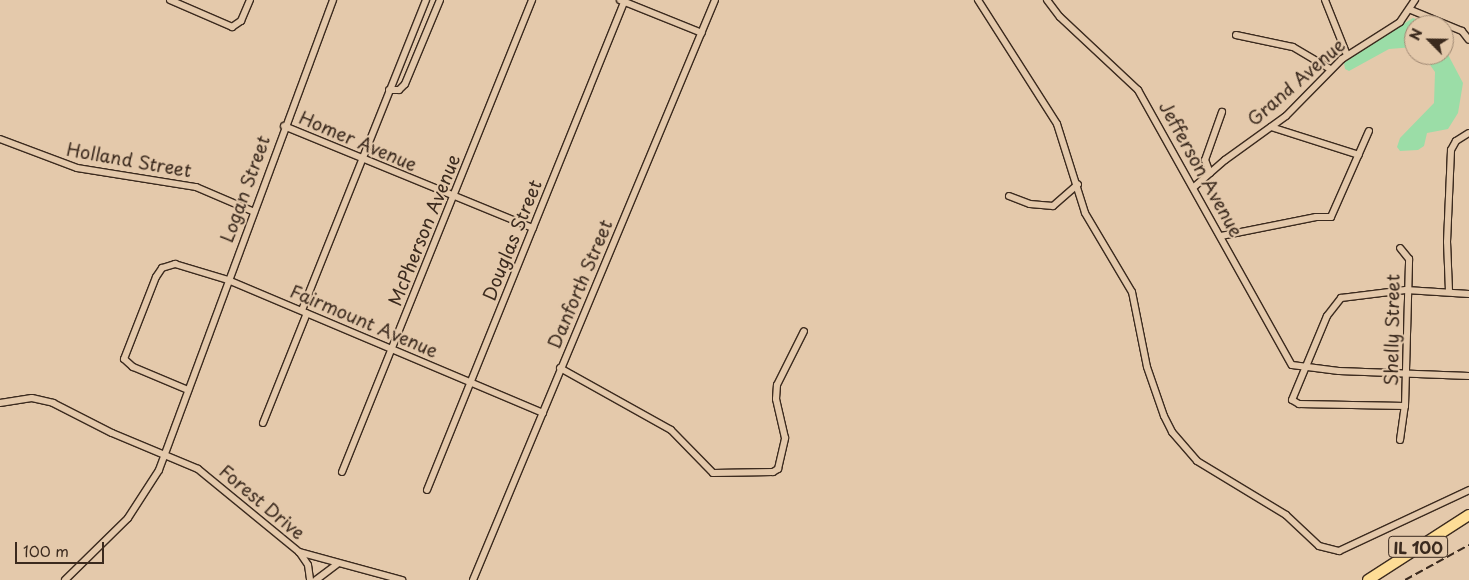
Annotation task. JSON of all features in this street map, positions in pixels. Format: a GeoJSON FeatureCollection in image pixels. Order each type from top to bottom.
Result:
{"type":"FeatureCollection","features":[{"type":"Feature","properties":{"kind":"main road","name":"IL 100"},"geometry":{"type":"LineString","coordinates":[[1368,580],[1469,515]]}},
{"type":"Feature","properties":{"kind":"street"},"geometry":{"type":"LineString","coordinates":[[170,0],[232,27],[241,21],[250,0]]}},
{"type":"Feature","properties":{"kind":"street","name":"Logan Street"},"geometry":{"type":"LineString","coordinates":[[65,580],[128,518],[150,488],[165,454],[252,211],[333,0]]}},
{"type":"Feature","properties":{"kind":"street"},"geometry":{"type":"LineString","coordinates":[[263,423],[362,159],[426,0]]}},
{"type":"Feature","properties":{"kind":"street"},"geometry":{"type":"LineString","coordinates":[[389,90],[399,90],[404,84],[440,0]]}},
{"type":"Feature","properties":{"kind":"street","name":"McPherson Avenue"},"geometry":{"type":"LineString","coordinates":[[342,472],[532,0]]}},
{"type":"Feature","properties":{"kind":"street","name":"Danforth Street"},"geometry":{"type":"LineString","coordinates":[[472,580],[715,0]]}},
{"type":"Feature","properties":{"kind":"street"},"geometry":{"type":"LineString","coordinates":[[978,0],[1050,111],[1078,184],[1085,213],[1132,292],[1147,367],[1164,416],[1177,437],[1197,461],[1286,516],[1319,546],[1339,551],[1469,490]]}},
{"type":"Feature","properties":{"kind":"street","name":"Jefferson Avenue"},"geometry":{"type":"LineString","coordinates":[[1047,0],[1060,17],[1138,90],[1194,187],[1291,364],[1306,368]]}},
{"type":"Feature","properties":{"kind":"street"},"geometry":{"type":"LineString","coordinates":[[1325,0],[1347,55]]}},
{"type":"Feature","properties":{"kind":"street","name":"Grand Avenue"},"geometry":{"type":"LineString","coordinates":[[1194,187],[1271,128],[1330,69],[1347,55],[1400,22],[1410,10],[1415,0]]}},
{"type":"Feature","properties":{"kind":"street"},"geometry":{"type":"LineString","coordinates":[[623,1],[702,33]]}},
{"type":"Feature","properties":{"kind":"street","name":"Douglas Street"},"geometry":{"type":"LineString","coordinates":[[427,490],[623,1]]}},
{"type":"Feature","properties":{"kind":"street"},"geometry":{"type":"LineString","coordinates":[[1410,10],[1462,30],[1469,40]]}},
{"type":"Feature","properties":{"kind":"street"},"geometry":{"type":"LineString","coordinates":[[1236,35],[1293,47],[1330,69]]}},
{"type":"Feature","properties":{"kind":"street"},"geometry":{"type":"LineString","coordinates":[[1210,173],[1205,160],[1222,112]]}},
{"type":"Feature","properties":{"kind":"street","name":"Homer Avenue"},"geometry":{"type":"LineString","coordinates":[[284,126],[532,228]]}},
{"type":"Feature","properties":{"kind":"street"},"geometry":{"type":"LineString","coordinates":[[1271,128],[1359,155]]}},
{"type":"Feature","properties":{"kind":"street"},"geometry":{"type":"LineString","coordinates":[[1221,236],[1298,220],[1331,217],[1369,131]]}},
{"type":"Feature","properties":{"kind":"street"},"geometry":{"type":"LineString","coordinates":[[1448,291],[1447,242],[1451,150],[1456,141],[1469,133]]}},
{"type":"Feature","properties":{"kind":"street","name":"Holland Street"},"geometry":{"type":"LineString","coordinates":[[0,139],[78,168],[196,187],[252,211]]}},
{"type":"Feature","properties":{"kind":"street"},"geometry":{"type":"LineString","coordinates":[[1009,196],[1030,204],[1053,206],[1078,184]]}},
{"type":"Feature","properties":{"kind":"street","name":"Shelly Street"},"geometry":{"type":"LineString","coordinates":[[1400,248],[1409,259],[1406,290],[1405,406],[1400,440]]}},
{"type":"Feature","properties":{"kind":"street","name":"Fairmount Avenue"},"geometry":{"type":"LineString","coordinates":[[188,390],[133,367],[124,359],[156,277],[162,268],[172,264],[187,265],[228,280],[543,413]]}},
{"type":"Feature","properties":{"kind":"street"},"geometry":{"type":"LineString","coordinates":[[1405,406],[1299,404],[1292,400],[1327,316],[1344,296],[1406,290],[1448,291],[1469,294]]}},
{"type":"Feature","properties":{"kind":"street"},"geometry":{"type":"LineString","coordinates":[[560,368],[671,430],[713,473],[773,472],[778,468],[785,438],[776,399],[777,385],[804,331]]}},
{"type":"Feature","properties":{"kind":"street"},"geometry":{"type":"LineString","coordinates":[[1306,368],[1469,376]]}},
{"type":"Feature","properties":{"kind":"street","name":"Forest Drive"},"geometry":{"type":"LineString","coordinates":[[0,403],[47,400],[112,433],[165,454],[209,476],[299,552],[337,564],[402,580]]}},
{"type":"Feature","properties":{"kind":"street"},"geometry":{"type":"LineString","coordinates":[[299,552],[308,565],[310,580]]}},
{"type":"Feature","properties":{"kind":"street"},"geometry":{"type":"LineString","coordinates":[[316,580],[337,564]]}},
{"type":"Feature","properties":{"kind":"green space"},"geometry":{"type":"Polygon","coordinates":[[[1404,24],[1404,48],[1389,49],[1349,71],[1345,69],[1344,63],[1358,52],[1404,24]]]}},
{"type":"Feature","properties":{"kind":"green space"},"geometry":{"type":"Polygon","coordinates":[[[1430,65],[1454,65],[1463,83],[1458,113],[1448,129],[1427,133],[1424,146],[1418,150],[1400,151],[1397,147],[1400,138],[1434,103],[1435,72],[1430,65]]]}},
{"type":"Feature","properties":{"kind":"railway"},"geometry":{"type":"LineString","coordinates":[[1405,580],[1469,545]]}}]}
